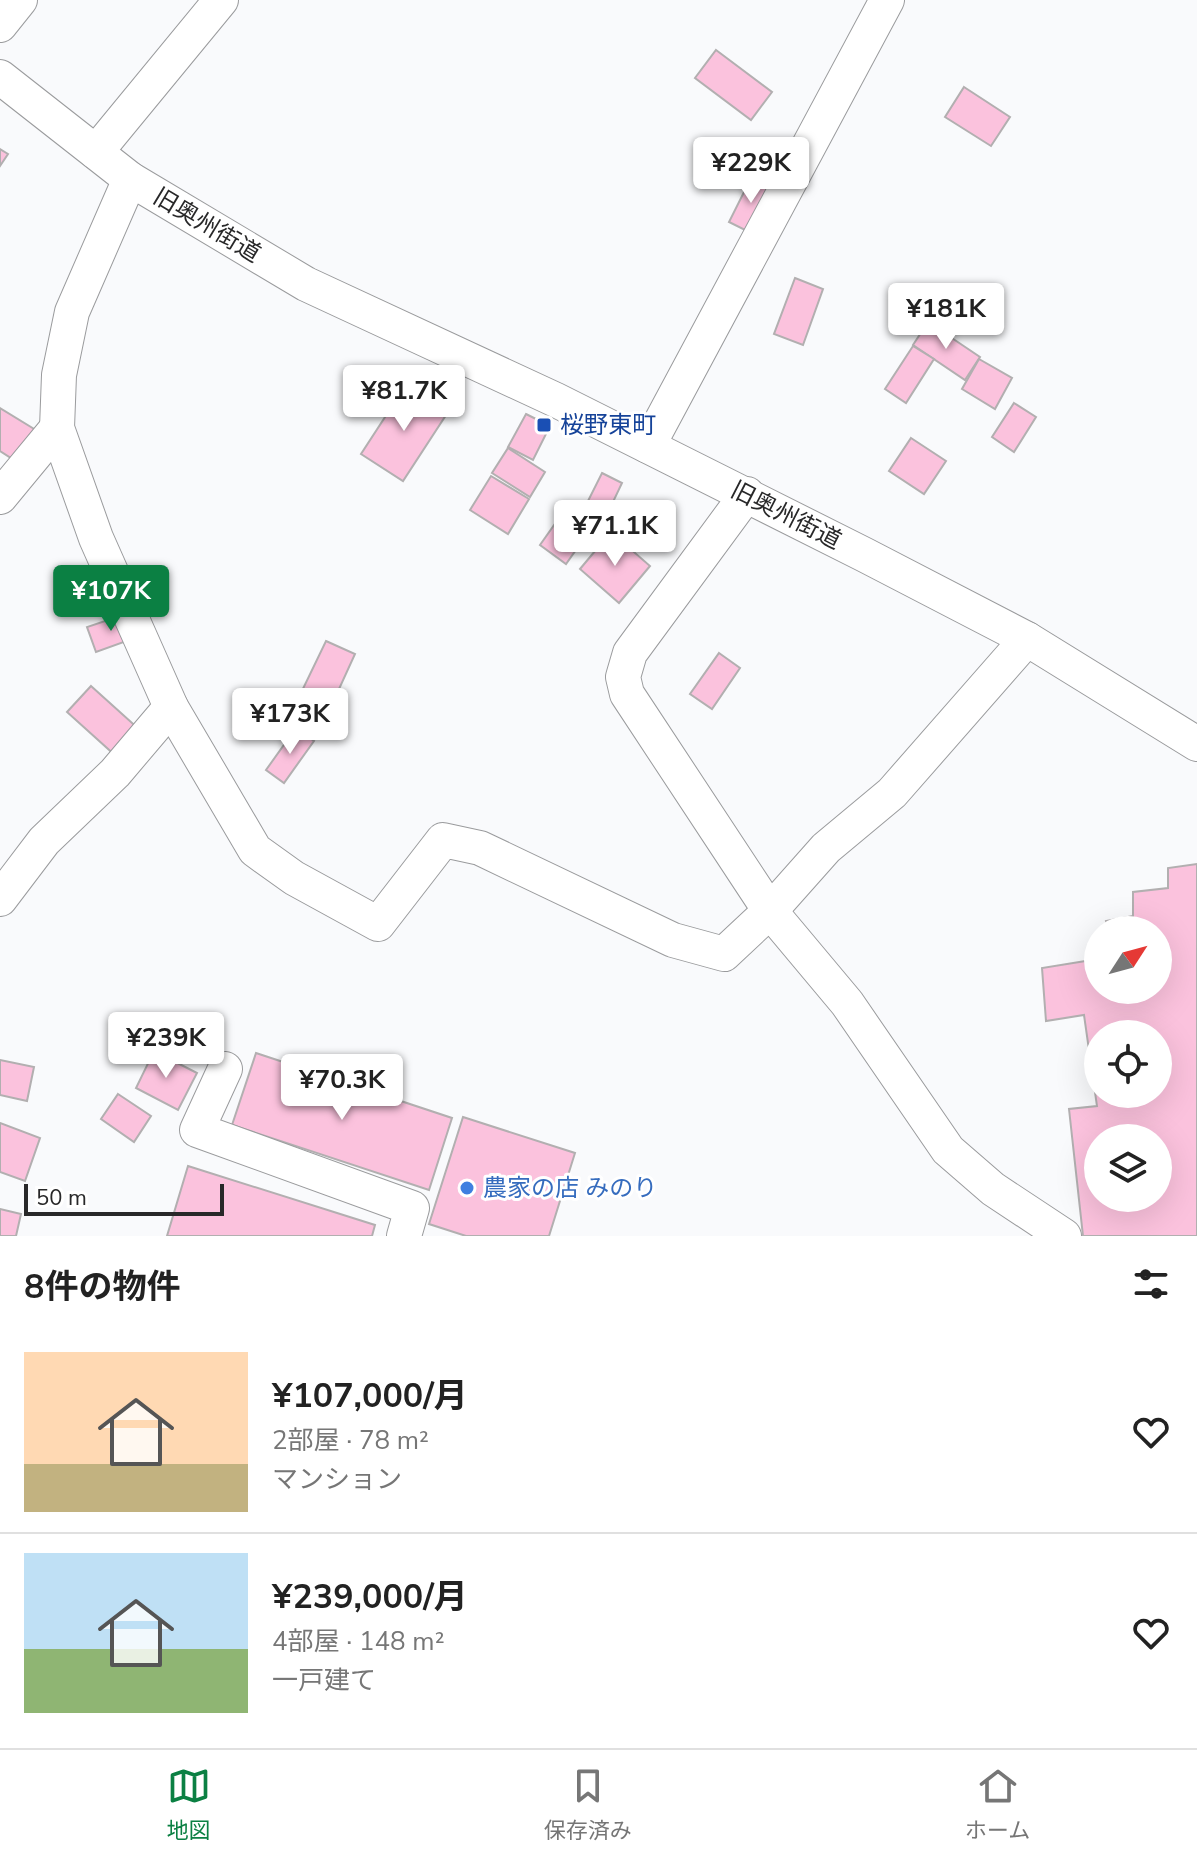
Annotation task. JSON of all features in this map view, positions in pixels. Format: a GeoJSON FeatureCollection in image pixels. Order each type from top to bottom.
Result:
{"type":"FeatureCollection","features":[{"type":"Feature","properties":{"kind":"street"},"geometry":{"type":"LineString","coordinates":[[0,25],[20,0]]}},
{"type":"Feature","properties":{"kind":"street"},"geometry":{"type":"LineString","coordinates":[[96,152],[221,0]]}},
{"type":"Feature","properties":{"kind":"street"},"geometry":{"type":"LineString","coordinates":[[648,446],[887,0]]}},
{"type":"Feature","properties":{"kind":"street","name":"旧奥州街道"},"geometry":{"type":"LineString","coordinates":[[0,77],[130,179],[306,284],[747,494],[1027,639],[1197,744]]}},
{"type":"Feature","properties":{"kind":"street"},"geometry":{"type":"LineString","coordinates":[[130,179],[72,312],[59,375],[57,428],[96,538],[171,707],[255,850],[294,878],[378,924],[443,840],[480,848],[673,940],[724,954],[770,911],[826,848],[892,793],[1027,639]]}},
{"type":"Feature","properties":{"kind":"street"},"geometry":{"type":"LineString","coordinates":[[0,497],[57,428]]}},
{"type":"Feature","properties":{"kind":"street"},"geometry":{"type":"LineString","coordinates":[[747,494],[630,653],[623,677],[627,694],[770,911],[847,1003],[948,1150],[993,1189],[1064,1236]]}},
{"type":"Feature","properties":{"kind":"street"},"geometry":{"type":"LineString","coordinates":[[0,899],[44,841],[115,773],[171,707]]}},
{"type":"Feature","properties":{"kind":"street"},"geometry":{"type":"LineString","coordinates":[[225,1069],[197,1130],[412,1208],[404,1236]]}},
{"type":"Feature","properties":{"kind":"building"},"geometry":{"type":"Polygon","coordinates":[[[716,50],[772,92],[751,120],[695,78],[716,50]]]}},
{"type":"Feature","properties":{"kind":"building"},"geometry":{"type":"Polygon","coordinates":[[[964,87],[1010,117],[991,146],[945,117],[964,87]]]}},
{"type":"Feature","properties":{"kind":"building"},"geometry":{"type":"Polygon","coordinates":[[[0,149],[8,154],[0,166],[0,149]]]}},
{"type":"Feature","properties":{"kind":"building"},"geometry":{"type":"Polygon","coordinates":[[[752,176],[773,187],[751,233],[729,222],[752,176]]]}},
{"type":"Feature","properties":{"kind":"building"},"geometry":{"type":"Polygon","coordinates":[[[795,278],[823,289],[803,345],[774,334],[795,278]]]}},
{"type":"Feature","properties":{"kind":"building"},"geometry":{"type":"Polygon","coordinates":[[[928,322],[980,357],[965,380],[913,345],[928,322]]]}},
{"type":"Feature","properties":{"kind":"building"},"geometry":{"type":"Polygon","coordinates":[[[913,346],[934,359],[906,403],[885,389],[913,346]]]}},
{"type":"Feature","properties":{"kind":"building"},"geometry":{"type":"Polygon","coordinates":[[[979,359],[1012,378],[995,409],[962,389],[979,359]]]}},
{"type":"Feature","properties":{"kind":"building"},"geometry":{"type":"Polygon","coordinates":[[[406,385],[448,412],[403,481],[361,454],[406,385]]]}},
{"type":"Feature","properties":{"kind":"building"},"geometry":{"type":"Polygon","coordinates":[[[1014,403],[1036,417],[1014,452],[992,437],[1014,403]]]}},
{"type":"Feature","properties":{"kind":"building"},"geometry":{"type":"Polygon","coordinates":[[[0,408],[44,435],[25,467],[0,451],[0,408]]]}},
{"type":"Feature","properties":{"kind":"building"},"geometry":{"type":"Polygon","coordinates":[[[526,414],[550,426],[533,460],[508,447],[526,414]]]}},
{"type":"Feature","properties":{"kind":"building"},"geometry":{"type":"Polygon","coordinates":[[[911,438],[946,461],[924,494],[889,471],[911,438]]]}},
{"type":"Feature","properties":{"kind":"building"},"geometry":{"type":"Polygon","coordinates":[[[508,448],[545,472],[530,497],[492,473],[508,448]]]}},
{"type":"Feature","properties":{"kind":"building"},"geometry":{"type":"Polygon","coordinates":[[[602,473],[622,483],[603,523],[582,513],[602,473]]]}},
{"type":"Feature","properties":{"kind":"building"},"geometry":{"type":"Polygon","coordinates":[[[491,476],[529,499],[508,534],[470,510],[491,476]]]}},
{"type":"Feature","properties":{"kind":"building"},"geometry":{"type":"Polygon","coordinates":[[[564,511],[590,530],[566,564],[540,545],[564,511]]]}},
{"type":"Feature","properties":{"kind":"building"},"geometry":{"type":"Polygon","coordinates":[[[611,532],[650,566],[619,603],[580,569],[611,532]]]}},
{"type":"Feature","properties":{"kind":"building"},"geometry":{"type":"Polygon","coordinates":[[[126,614],[135,638],[96,652],[87,627],[126,614]]]}},
{"type":"Feature","properties":{"kind":"building"},"geometry":{"type":"Polygon","coordinates":[[[326,641],[355,654],[329,711],[299,697],[326,641]]]}},
{"type":"Feature","properties":{"kind":"building"},"geometry":{"type":"Polygon","coordinates":[[[719,653],[740,668],[712,709],[690,694],[719,653]]]}},
{"type":"Feature","properties":{"kind":"building"},"geometry":{"type":"Polygon","coordinates":[[[91,686],[141,731],[117,757],[67,712],[91,686]]]}},
{"type":"Feature","properties":{"kind":"building"},"geometry":{"type":"Polygon","coordinates":[[[296,728],[314,741],[284,783],[266,770],[296,728]]]}},
{"type":"Feature","properties":{"kind":"building"},"geometry":{"type":"Polygon","coordinates":[[[1197,864],[1197,1236],[1083,1236],[1069,1109],[1172,1108],[1172,1020],[1085,1020],[1084,1015],[1046,1021],[1042,968],[1084,961],[1084,1004],[1172,1004],[1172,916],[1133,916],[1133,892],[1168,888],[1168,868],[1197,864]]]}},
{"type":"Feature","properties":{"kind":"building"},"geometry":{"type":"Polygon","coordinates":[[[154,1051],[197,1073],[178,1110],[136,1088],[154,1051]]]}},
{"type":"Feature","properties":{"kind":"building"},"geometry":{"type":"Polygon","coordinates":[[[256,1053],[452,1118],[429,1190],[232,1125],[256,1053]]]}},
{"type":"Feature","properties":{"kind":"building"},"geometry":{"type":"Polygon","coordinates":[[[0,1060],[34,1067],[27,1101],[0,1095],[0,1060]]]}},
{"type":"Feature","properties":{"kind":"building"},"geometry":{"type":"Polygon","coordinates":[[[118,1094],[151,1116],[134,1142],[101,1119],[118,1094]]]}},
{"type":"Feature","properties":{"kind":"building"},"geometry":{"type":"Polygon","coordinates":[[[463,1117],[575,1153],[549,1236],[466,1236],[429,1224],[463,1117]]]}},
{"type":"Feature","properties":{"kind":"building"},"geometry":{"type":"Polygon","coordinates":[[[0,1123],[40,1138],[25,1181],[0,1172],[0,1123]]]}},
{"type":"Feature","properties":{"kind":"building"},"geometry":{"type":"Polygon","coordinates":[[[188,1166],[375,1225],[372,1236],[167,1236],[188,1166]]]}},
{"type":"Feature","properties":{"kind":"building"},"geometry":{"type":"Polygon","coordinates":[[[0,1209],[21,1214],[16,1236],[0,1236],[0,1209]]]}},
{"type":"Feature","properties":{"kind":"place","name":"桜野東町"},"geometry":{"type":"Point","coordinates":[544,425]}},
{"type":"Feature","properties":{"kind":"place","name":"農家の店 みのり"},"geometry":{"type":"Point","coordinates":[467,1188]}}]}
